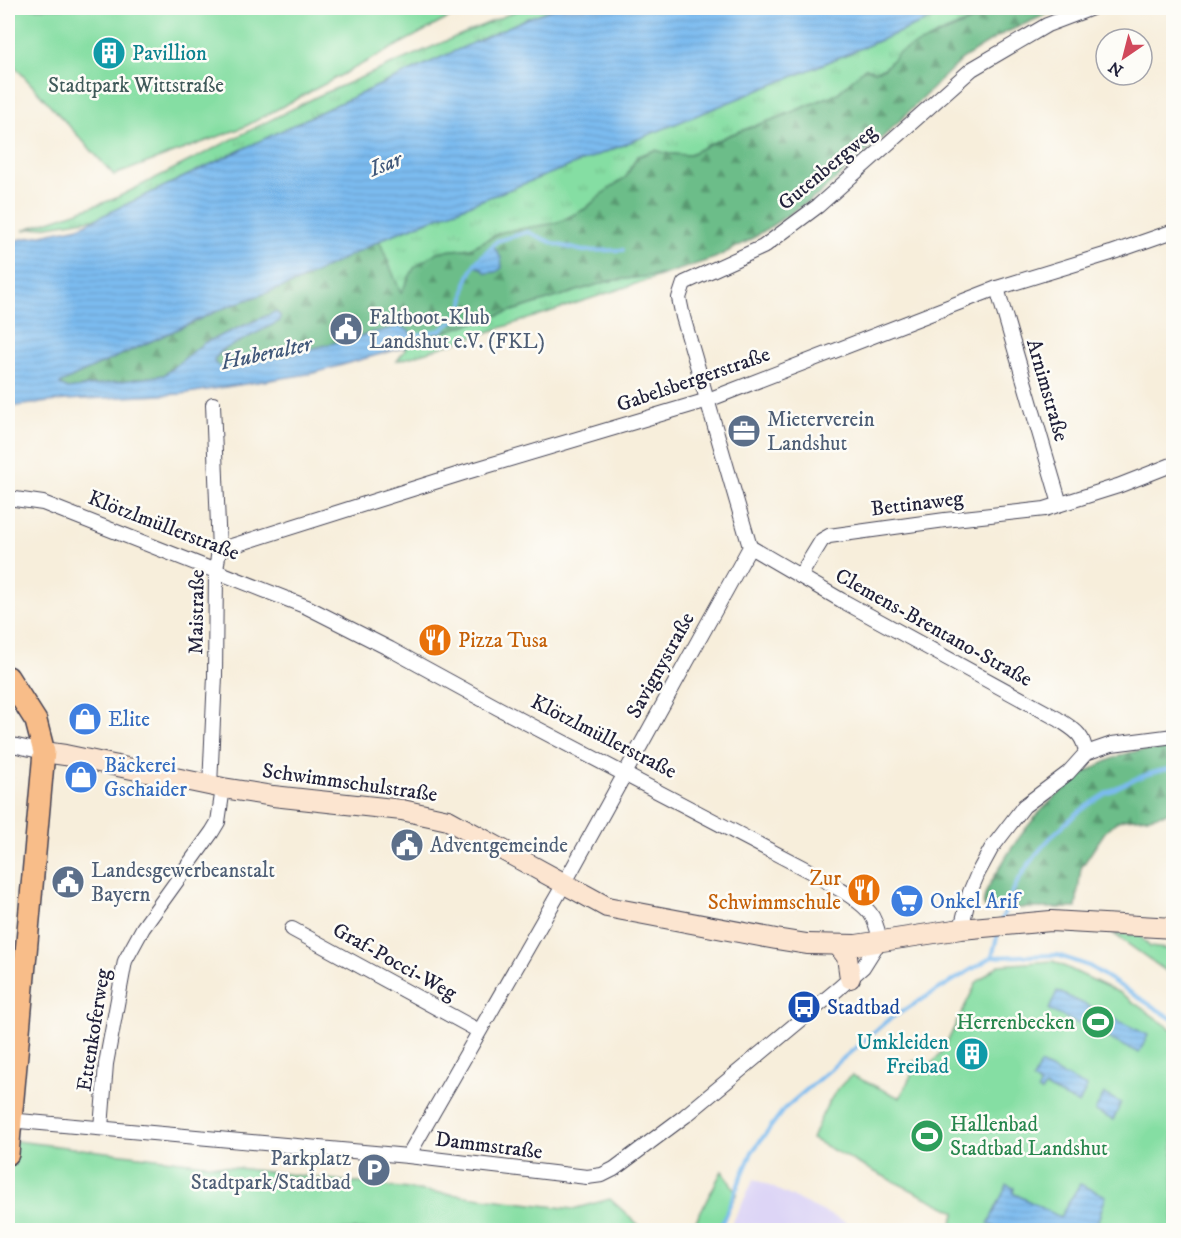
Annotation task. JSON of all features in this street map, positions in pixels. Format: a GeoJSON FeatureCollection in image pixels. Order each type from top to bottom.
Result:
{"type":"FeatureCollection","features":[{"type":"Feature","properties":{"kind":"main road"},"geometry":{"type":"LineString","coordinates":[[8,677],[36,721],[44,752],[8,1154]]}},
{"type":"Feature","properties":{"kind":"street","name":"Gutenbergweg"},"geometry":{"type":"LineString","coordinates":[[708,400],[679,298],[684,283],[763,247],[809,213],[972,69],[1047,25],[1092,8]]}},
{"type":"Feature","properties":{"kind":"street","name":"Gabelsbergerstraße"},"geometry":{"type":"LineString","coordinates":[[219,550],[463,473],[501,464],[708,400],[997,288],[1112,253],[1173,231]]}},
{"type":"Feature","properties":{"kind":"street","name":"Arnimstraße"},"geometry":{"type":"LineString","coordinates":[[997,288],[1059,504]]}},
{"type":"Feature","properties":{"kind":"street"},"geometry":{"type":"LineString","coordinates":[[708,400],[750,547]]}},
{"type":"Feature","properties":{"kind":"street","name":"Maistraße"},"geometry":{"type":"LineString","coordinates":[[213,404],[219,550],[216,570],[216,787]]}},
{"type":"Feature","properties":{"kind":"street","name":"Bettinaweg"},"geometry":{"type":"LineString","coordinates":[[800,576],[822,540],[829,536],[1045,509],[1118,486],[1173,464]]}},
{"type":"Feature","properties":{"kind":"street","name":"Klötzlmüllerstraße"},"geometry":{"type":"LineString","coordinates":[[8,498],[43,503],[216,570],[307,608],[390,649],[815,874],[861,904],[869,912],[874,919],[880,940]]}},
{"type":"Feature","properties":{"kind":"street","name":"Clemens-Brentano-Straße"},"geometry":{"type":"LineString","coordinates":[[750,547],[1058,719],[1077,731],[1084,740],[1086,753]]}},
{"type":"Feature","properties":{"kind":"street","name":"Savignystraße"},"geometry":{"type":"LineString","coordinates":[[408,1156],[626,774],[643,739],[750,547]]}},
{"type":"Feature","properties":{"kind":"street"},"geometry":{"type":"LineString","coordinates":[[970,928],[970,892],[991,849],[1024,806],[1068,773],[1086,753],[1112,744],[1173,736]]}},
{"type":"Feature","properties":{"kind":"street","name":"Schwimmschulstraße"},"geometry":{"type":"LineString","coordinates":[[8,744],[216,787],[405,811],[448,820],[598,903],[621,910],[807,944],[856,945],[880,940]]}},
{"type":"Feature","properties":{"kind":"street","name":"Ettenkoferweg"},"geometry":{"type":"LineString","coordinates":[[101,1128],[106,1064],[125,961],[143,928],[218,822],[216,787]]}},
{"type":"Feature","properties":{"kind":"street"},"geometry":{"type":"LineString","coordinates":[[880,940],[970,928],[1051,921],[1173,928]]}},
{"type":"Feature","properties":{"kind":"street","name":"Graf-Pocci-Weg"},"geometry":{"type":"LineString","coordinates":[[292,929],[479,1031]]}},
{"type":"Feature","properties":{"kind":"street","name":"Dammstraße"},"geometry":{"type":"LineString","coordinates":[[10,1120],[408,1156],[587,1177],[602,1175],[614,1169],[685,1116],[850,978],[863,967],[880,940]]}},
{"type":"Feature","properties":{"kind":"street"},"geometry":{"type":"LineString","coordinates":[[838,945],[847,957],[850,978]]}},
{"type":"Feature","properties":{"kind":"shaded area"},"geometry":{"type":"Polygon","coordinates":[[[754,1179],[761,1182],[862,1230],[729,1230],[754,1179]]]}},
{"type":"Feature","properties":{"kind":"green space","name":"Stadtpark Wittstraße"},"geometry":{"type":"Polygon","coordinates":[[[16,8],[460,8],[458,13],[244,127],[114,175],[8,59],[8,18],[16,8]]]}},
{"type":"Feature","properties":{"kind":"green space"},"geometry":{"type":"Polygon","coordinates":[[[523,8],[556,8],[528,18],[329,108],[98,218],[23,230],[114,199],[318,96],[523,8]]]}},
{"type":"Feature","properties":{"kind":"green space"},"geometry":{"type":"Polygon","coordinates":[[[957,8],[1002,8],[938,34],[885,68],[875,71],[865,68],[838,93],[729,135],[688,155],[669,154],[655,150],[637,156],[626,177],[585,209],[557,223],[502,232],[471,248],[437,252],[407,283],[400,294],[379,240],[603,153],[957,8]]]}},
{"type":"Feature","properties":{"kind":"green space"},"geometry":{"type":"Polygon","coordinates":[[[1002,8],[1061,8],[1002,34],[962,59],[882,138],[817,196],[750,240],[715,258],[666,274],[609,281],[411,342],[413,336],[400,326],[280,357],[220,367],[215,363],[214,360],[221,351],[279,321],[278,313],[275,312],[204,343],[164,375],[68,389],[60,385],[79,374],[224,308],[297,282],[379,240],[401,293],[414,268],[437,252],[471,248],[502,232],[557,223],[585,209],[626,177],[637,157],[655,150],[669,154],[688,155],[727,136],[838,93],[865,68],[875,71],[885,68],[899,52],[1002,8]]]}},
{"type":"Feature","properties":{"kind":"green space"},"geometry":{"type":"Polygon","coordinates":[[[666,274],[397,361],[411,342],[609,281],[666,274]]]}},
{"type":"Feature","properties":{"kind":"green space"},"geometry":{"type":"Polygon","coordinates":[[[1173,749],[1172,812],[1123,819],[1105,832],[1081,868],[1076,908],[984,908],[989,886],[1011,849],[1038,814],[1054,798],[1089,771],[1108,761],[1128,753],[1144,750],[1173,749]]]}},
{"type":"Feature","properties":{"kind":"green space"},"geometry":{"type":"Polygon","coordinates":[[[1114,934],[1139,935],[1150,947],[1173,950],[1173,976],[1114,934]]]}},
{"type":"Feature","properties":{"kind":"green space"},"geometry":{"type":"Polygon","coordinates":[[[1053,961],[1120,993],[1173,1030],[1173,1230],[949,1230],[956,1212],[812,1139],[833,1096],[852,1075],[900,1098],[914,1069],[917,1071],[919,1067],[912,1063],[914,1061],[930,1066],[943,1050],[977,982],[999,965],[1053,961]]]}},
{"type":"Feature","properties":{"kind":"green space"},"geometry":{"type":"Polygon","coordinates":[[[8,1140],[573,1209],[610,1199],[642,1230],[8,1230],[8,1140]]]}},
{"type":"Feature","properties":{"kind":"green space"},"geometry":{"type":"Polygon","coordinates":[[[722,1171],[737,1193],[717,1230],[691,1230],[722,1171]]]}},
{"type":"Feature","properties":{"kind":"water","name":"Isar"},"geometry":{"type":"Polygon","coordinates":[[[556,8],[957,8],[603,153],[389,236],[297,282],[224,308],[79,374],[60,385],[68,389],[164,375],[204,343],[275,312],[280,315],[280,321],[221,351],[214,360],[215,363],[220,367],[280,357],[400,326],[413,336],[411,342],[405,347],[314,373],[181,394],[65,400],[8,407],[8,242],[79,227],[329,108],[528,18],[556,8]]]}},
{"type":"Feature","properties":{"kind":"water"},"geometry":{"type":"Polygon","coordinates":[[[493,245],[501,258],[502,268],[496,272],[486,273],[474,266],[493,245]]]}},
{"type":"Feature","properties":{"kind":"water","name":"Herrenbecken"},"geometry":{"type":"Polygon","coordinates":[[[1057,991],[1148,1035],[1139,1053],[1049,1010],[1057,991]]]}},
{"type":"Feature","properties":{"kind":"water"},"geometry":{"type":"Polygon","coordinates":[[[1040,1064],[1087,1087],[1079,1104],[1045,1087],[1041,1092],[1038,1090],[1040,1085],[1033,1080],[1040,1064]]]}},
{"type":"Feature","properties":{"kind":"water"},"geometry":{"type":"Polygon","coordinates":[[[1104,1094],[1121,1103],[1113,1120],[1095,1111],[1104,1094]]]}},
{"type":"Feature","properties":{"kind":"water"},"geometry":{"type":"Polygon","coordinates":[[[1080,1184],[1106,1196],[1095,1230],[1001,1230],[988,1224],[1007,1185],[1014,1188],[1013,1193],[1060,1217],[1080,1184]]]}},
{"type":"Feature","properties":{"kind":"waterway","name":"Huberalter"},"geometry":{"type":"LineString","coordinates":[[410,337],[441,330],[456,319],[463,304],[466,283],[475,263],[497,241],[528,232],[555,244],[583,251],[623,250]]}},
{"type":"Feature","properties":{"kind":"waterway"},"geometry":{"type":"LineString","coordinates":[[1002,920],[1012,894],[1026,868],[1067,822],[1092,802],[1119,786],[1146,775],[1174,768]]}},
{"type":"Feature","properties":{"kind":"waterway"},"geometry":{"type":"LineString","coordinates":[[719,1230],[752,1152],[784,1109],[888,1020],[992,957],[998,933]]}},
{"type":"Feature","properties":{"kind":"waterway"},"geometry":{"type":"LineString","coordinates":[[992,957],[1057,955],[1089,966],[1174,1020]]}},
{"type":"Feature","properties":{"kind":"place","name":"Pavillion"},"geometry":{"type":"Point","coordinates":[109,53]}},
{"type":"Feature","properties":{"kind":"place","name":"Faltboot-Klub Landshut e.V. (FKL)"},"geometry":{"type":"Point","coordinates":[346,329]}},
{"type":"Feature","properties":{"kind":"place","name":"Mieterverein Landshut"},"geometry":{"type":"Point","coordinates":[744,431]}},
{"type":"Feature","properties":{"kind":"place","name":"Pizza Tusa"},"geometry":{"type":"Point","coordinates":[435,640]}},
{"type":"Feature","properties":{"kind":"place","name":"Elite"},"geometry":{"type":"Point","coordinates":[85,719]}},
{"type":"Feature","properties":{"kind":"place","name":"Bäckerei Gschaider"},"geometry":{"type":"Point","coordinates":[81,777]}},
{"type":"Feature","properties":{"kind":"place","name":"Adventgemeinde"},"geometry":{"type":"Point","coordinates":[407,845]}},
{"type":"Feature","properties":{"kind":"place","name":"Landesgewerbeanstalt Bayern"},"geometry":{"type":"Point","coordinates":[68,882]}},
{"type":"Feature","properties":{"kind":"place","name":"Zur Schwimmschule"},"geometry":{"type":"Point","coordinates":[864,890]}},
{"type":"Feature","properties":{"kind":"place","name":"Onkel Arif"},"geometry":{"type":"Point","coordinates":[907,901]}},
{"type":"Feature","properties":{"kind":"place","name":"Stadtbad"},"geometry":{"type":"Point","coordinates":[804,1007]}},
{"type":"Feature","properties":{"kind":"place","name":"Herrenbecken"},"geometry":{"type":"Point","coordinates":[1098,1022]}},
{"type":"Feature","properties":{"kind":"place","name":"Umkleiden Freibad"},"geometry":{"type":"Point","coordinates":[972,1054]}},
{"type":"Feature","properties":{"kind":"place","name":"Hallenbad Stadtbad Landshut"},"geometry":{"type":"Point","coordinates":[927,1136]}},
{"type":"Feature","properties":{"kind":"place","name":"Parkplatz Stadtpark/Stadtbad"},"geometry":{"type":"Point","coordinates":[374,1170]}}]}
